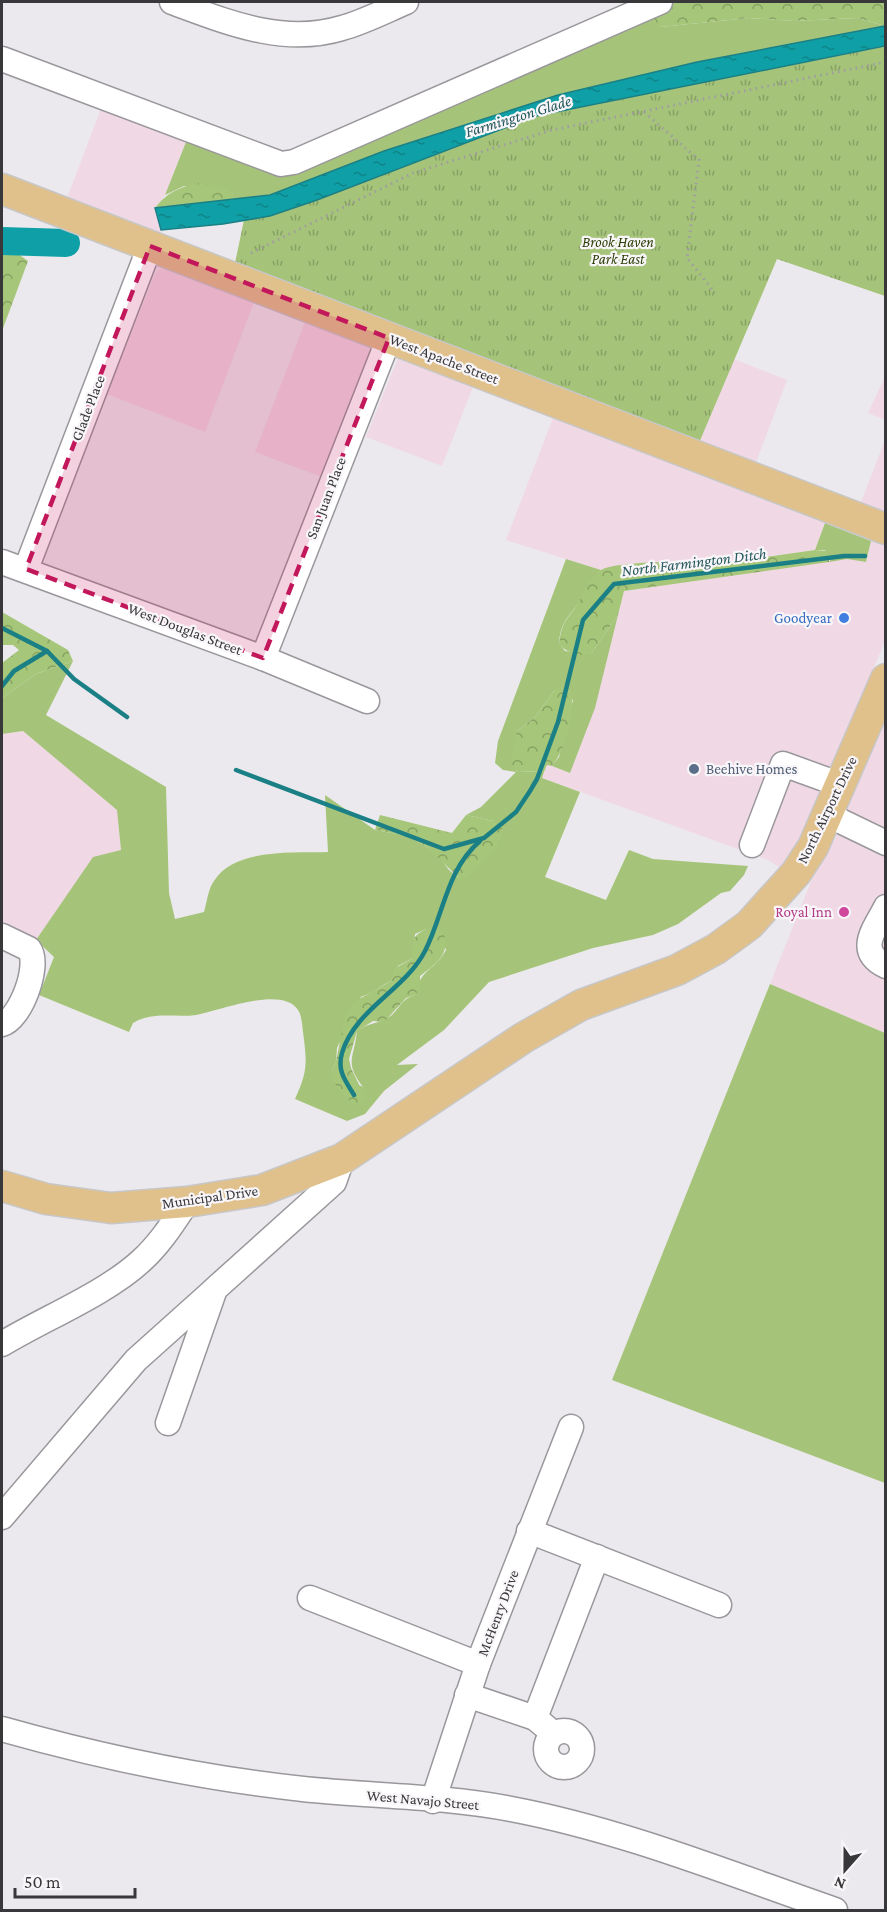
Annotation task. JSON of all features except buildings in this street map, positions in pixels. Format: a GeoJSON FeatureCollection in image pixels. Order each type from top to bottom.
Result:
{"type":"FeatureCollection","features":[{"type":"Feature","properties":{"kind":"main road","name":"West Apache Street"},"geometry":{"type":"LineString","coordinates":[[2,189],[885,529]]}},
{"type":"Feature","properties":{"kind":"main road","name":"North Airport Drive"},"geometry":{"type":"LineString","coordinates":[[523,1038],[581,1005],[677,970],[717,949],[750,925],[796,873],[828,815],[885,679]]}},
{"type":"Feature","properties":{"kind":"main road","name":"Municipal Drive"},"geometry":{"type":"LineString","coordinates":[[2,1186],[46,1198],[111,1208],[187,1202],[262,1190],[342,1159],[523,1038]]}},
{"type":"Feature","properties":{"kind":"street"},"geometry":{"type":"LineString","coordinates":[[172,2],[251,29],[287,34],[325,32],[343,28],[406,2]]}},
{"type":"Feature","properties":{"kind":"street"},"geometry":{"type":"LineString","coordinates":[[2,59],[281,164],[294,162],[660,2]]}},
{"type":"Feature","properties":{"kind":"street","name":"Glade Place"},"geometry":{"type":"LineString","coordinates":[[26,569],[150,246]]}},
{"type":"Feature","properties":{"kind":"street","name":"San Juan Place"},"geometry":{"type":"LineString","coordinates":[[263,658],[388,338]]}},
{"type":"Feature","properties":{"kind":"street","name":"West Douglas Street"},"geometry":{"type":"LineString","coordinates":[[2,562],[263,658],[367,702]]}},
{"type":"Feature","properties":{"kind":"street"},"geometry":{"type":"LineString","coordinates":[[752,845],[783,764],[841,784]]}},
{"type":"Feature","properties":{"kind":"street"},"geometry":{"type":"LineString","coordinates":[[828,815],[885,843]]}},
{"type":"Feature","properties":{"kind":"street"},"geometry":{"type":"LineString","coordinates":[[885,907],[868,942],[869,953],[885,966]]}},
{"type":"Feature","properties":{"kind":"street"},"geometry":{"type":"LineString","coordinates":[[2,936],[29,950],[34,968],[15,1016],[2,1024]]}},
{"type":"Feature","properties":{"kind":"street"},"geometry":{"type":"LineString","coordinates":[[2,1517],[136,1360],[334,1182],[342,1159]]}},
{"type":"Feature","properties":{"kind":"street"},"geometry":{"type":"LineString","coordinates":[[2,1344],[108,1284],[140,1262],[158,1244],[187,1202]]}},
{"type":"Feature","properties":{"kind":"street"},"geometry":{"type":"LineString","coordinates":[[168,1423],[215,1289]]}},
{"type":"Feature","properties":{"kind":"street","name":"McHenry Drive"},"geometry":{"type":"LineString","coordinates":[[432,1801],[478,1664],[571,1427]]}},
{"type":"Feature","properties":{"kind":"street"},"geometry":{"type":"LineString","coordinates":[[529,1531],[719,1605]]}},
{"type":"Feature","properties":{"kind":"street"},"geometry":{"type":"LineString","coordinates":[[535,1718],[597,1557]]}},
{"type":"Feature","properties":{"kind":"street"},"geometry":{"type":"LineString","coordinates":[[310,1598],[478,1664]]}},
{"type":"Feature","properties":{"kind":"street"},"geometry":{"type":"LineString","coordinates":[[467,1695],[535,1718],[553,1735]]}},
{"type":"Feature","properties":{"kind":"street","name":"West Navajo Street"},"geometry":{"type":"LineString","coordinates":[[2,1729],[63,1746],[166,1769],[303,1789],[508,1808],[567,1821],[639,1842],[828,1909]]}},
{"type":"Feature","properties":{"kind":"path"},"geometry":{"type":"LineString","coordinates":[[251,253],[413,173],[552,130],[885,62]]}},
{"type":"Feature","properties":{"kind":"path"},"geometry":{"type":"LineString","coordinates":[[645,112],[699,160],[687,258],[715,293]]}},
{"type":"Feature","properties":{"kind":"highlighted area"},"geometry":{"type":"Polygon","coordinates":[[[150,246],[389,338],[263,658],[26,569],[150,246]]]}},
{"type":"Feature","properties":{"kind":"shaded area"},"geometry":{"type":"Polygon","coordinates":[[[102,106],[188,137],[165,195],[155,208],[160,234],[67,198],[102,106]]]}},
{"type":"Feature","properties":{"kind":"shaded area"},"geometry":{"type":"Polygon","coordinates":[[[167,268],[254,302],[205,432],[107,394],[154,276],[159,269],[167,268]]]}},
{"type":"Feature","properties":{"kind":"shaded area"},"geometry":{"type":"Polygon","coordinates":[[[305,322],[370,347],[371,350],[322,477],[255,452],[305,322]]]}},
{"type":"Feature","properties":{"kind":"shaded area"},"geometry":{"type":"Polygon","coordinates":[[[398,358],[473,387],[442,466],[366,437],[398,358]]]}},
{"type":"Feature","properties":{"kind":"shaded area"},"geometry":{"type":"Polygon","coordinates":[[[734,359],[787,380],[755,465],[699,443],[734,359]]]}},
{"type":"Feature","properties":{"kind":"shaded area"},"geometry":{"type":"Polygon","coordinates":[[[885,377],[885,420],[868,413],[885,377]]]}},
{"type":"Feature","properties":{"kind":"shaded area"},"geometry":{"type":"Polygon","coordinates":[[[553,418],[825,523],[815,550],[734,561],[627,565],[601,570],[506,540],[553,418]]]}},
{"type":"Feature","properties":{"kind":"shaded area"},"geometry":{"type":"Polygon","coordinates":[[[885,440],[885,514],[860,505],[885,440]]]}},
{"type":"Feature","properties":{"kind":"shaded area"},"geometry":{"type":"Polygon","coordinates":[[[871,541],[885,546],[885,641],[806,830],[782,869],[768,860],[542,778],[547,764],[570,773],[623,591],[847,559],[866,562],[871,541]]]}},
{"type":"Feature","properties":{"kind":"shaded area"},"geometry":{"type":"Polygon","coordinates":[[[885,717],[885,1033],[770,984],[812,879],[835,839],[885,717]]]}},
{"type":"Feature","properties":{"kind":"shaded area"},"geometry":{"type":"Polygon","coordinates":[[[23,731],[117,809],[121,850],[93,858],[36,940],[2,926],[2,734],[23,731]]]}},
{"type":"Feature","properties":{"kind":"green space"},"geometry":{"type":"Polygon","coordinates":[[[677,2],[885,2],[885,26],[858,18],[794,21],[749,18],[660,27],[649,19],[656,10],[677,2]]]}},
{"type":"Feature","properties":{"kind":"green space"},"geometry":{"type":"Polygon","coordinates":[[[656,10],[660,27],[749,18],[794,21],[858,18],[885,26],[697,62],[558,95],[384,151],[270,195],[233,201],[233,194],[184,186],[165,195],[188,137],[272,170],[656,10]]]}},
{"type":"Feature","properties":{"kind":"green space","name":"Brook Haven Park East"},"geometry":{"type":"Polygon","coordinates":[[[885,46],[885,296],[777,259],[699,443],[235,263],[244,220],[270,216],[317,200],[536,116],[885,46]]]}},
{"type":"Feature","properties":{"kind":"green space"},"geometry":{"type":"Polygon","coordinates":[[[200,183],[226,188],[233,194],[233,201],[155,208],[174,191],[200,183]]]}},
{"type":"Feature","properties":{"kind":"green space"},"geometry":{"type":"Polygon","coordinates":[[[14,251],[28,261],[2,331],[2,252],[14,251]]]}},
{"type":"Feature","properties":{"kind":"green space"},"geometry":{"type":"Polygon","coordinates":[[[825,523],[871,541],[866,562],[847,559],[829,562],[831,559],[825,550],[815,550],[825,523]]]}},
{"type":"Feature","properties":{"kind":"green space"},"geometry":{"type":"Polygon","coordinates":[[[815,550],[829,551],[829,562],[624,591],[618,615],[591,654],[574,654],[559,644],[564,624],[591,579],[601,570],[626,564],[733,561],[815,550]]]}},
{"type":"Feature","properties":{"kind":"green space"},"geometry":{"type":"Polygon","coordinates":[[[566,559],[601,570],[566,620],[560,636],[559,643],[565,651],[591,654],[618,615],[595,708],[570,773],[552,766],[559,757],[573,700],[554,691],[535,717],[517,731],[516,771],[544,772],[542,778],[580,792],[545,877],[606,900],[629,850],[653,859],[748,866],[744,875],[730,891],[721,893],[678,924],[653,935],[593,948],[489,982],[444,1030],[397,1065],[418,1064],[384,1091],[365,1114],[347,1121],[295,1099],[304,1073],[305,1051],[300,1015],[290,1003],[265,1000],[196,1015],[148,1017],[133,1023],[129,1032],[39,995],[54,957],[36,940],[93,857],[121,850],[117,810],[23,731],[2,734],[2,698],[36,674],[73,661],[46,715],[166,787],[169,893],[175,919],[204,912],[212,884],[223,870],[235,863],[282,853],[328,852],[325,795],[375,830],[408,836],[427,847],[449,870],[459,878],[465,878],[493,850],[493,821],[466,815],[481,807],[516,772],[503,770],[495,763],[498,741],[566,559]],[[426,929],[415,934],[413,958],[398,966],[391,981],[361,997],[337,1048],[332,1071],[363,1087],[352,1066],[357,1031],[386,1019],[403,1002],[415,995],[421,979],[446,950],[438,929],[426,929]]]}},
{"type":"Feature","properties":{"kind":"green space"},"geometry":{"type":"Polygon","coordinates":[[[2,612],[68,650],[73,661],[36,674],[2,698],[2,663],[19,650],[13,645],[2,645],[2,612]]]}},
{"type":"Feature","properties":{"kind":"green space"},"geometry":{"type":"Polygon","coordinates":[[[562,686],[571,690],[572,709],[565,740],[557,759],[552,766],[547,765],[544,772],[517,771],[511,765],[517,731],[535,717],[554,691],[562,686]]]}},
{"type":"Feature","properties":{"kind":"green space"},"geometry":{"type":"Polygon","coordinates":[[[380,815],[452,833],[466,815],[493,821],[503,829],[494,851],[465,879],[459,878],[427,847],[408,836],[375,830],[380,815]]]}},
{"type":"Feature","properties":{"kind":"green space"},"geometry":{"type":"Polygon","coordinates":[[[426,929],[438,929],[444,933],[443,953],[436,963],[420,976],[420,988],[415,995],[406,998],[384,1022],[373,1021],[357,1031],[349,1059],[365,1097],[360,1103],[353,1104],[333,1082],[332,1071],[345,1017],[354,1002],[391,981],[394,969],[413,958],[413,940],[426,929]]]}},
{"type":"Feature","properties":{"kind":"green space"},"geometry":{"type":"Polygon","coordinates":[[[770,984],[885,1033],[885,1483],[612,1380],[770,984]]]}},
{"type":"Feature","properties":{"kind":"sand"},"geometry":{"type":"Polygon","coordinates":[[[2,233],[65,233],[71,251],[2,252],[2,233]]]}},
{"type":"Feature","properties":{"kind":"water"},"geometry":{"type":"Polygon","coordinates":[[[885,26],[885,46],[536,116],[270,216],[223,224],[161,230],[155,208],[270,195],[384,151],[558,95],[697,62],[885,26]]]}},
{"type":"Feature","properties":{"kind":"waterway","name":"Farmington Glade"},"geometry":{"type":"LineString","coordinates":[[2,241],[66,243]]}},
{"type":"Feature","properties":{"kind":"waterway","name":"North Farmington Ditch"},"geometry":{"type":"LineString","coordinates":[[236,770],[444,849],[484,838],[516,812],[537,779],[558,722],[583,620],[614,584],[844,556],[865,556]]}},
{"type":"Feature","properties":{"kind":"waterway","name":"North Farmington Ditch"},"geometry":{"type":"LineString","coordinates":[[2,628],[47,651],[74,679],[127,717]]}},
{"type":"Feature","properties":{"kind":"waterway"},"geometry":{"type":"LineString","coordinates":[[2,686],[14,671],[47,651]]}},
{"type":"Feature","properties":{"kind":"waterway"},"geometry":{"type":"LineString","coordinates":[[354,1095],[340,1065],[348,1038],[369,1012],[416,965],[425,951],[460,865],[480,841]]}},
{"type":"Feature","properties":{"kind":"place","name":"Goodyear"},"geometry":{"type":"Point","coordinates":[844,618]}},
{"type":"Feature","properties":{"kind":"place","name":"Beehive Homes"},"geometry":{"type":"Point","coordinates":[694,769]}},
{"type":"Feature","properties":{"kind":"place","name":"Royal Inn"},"geometry":{"type":"Point","coordinates":[844,912]}}]}
